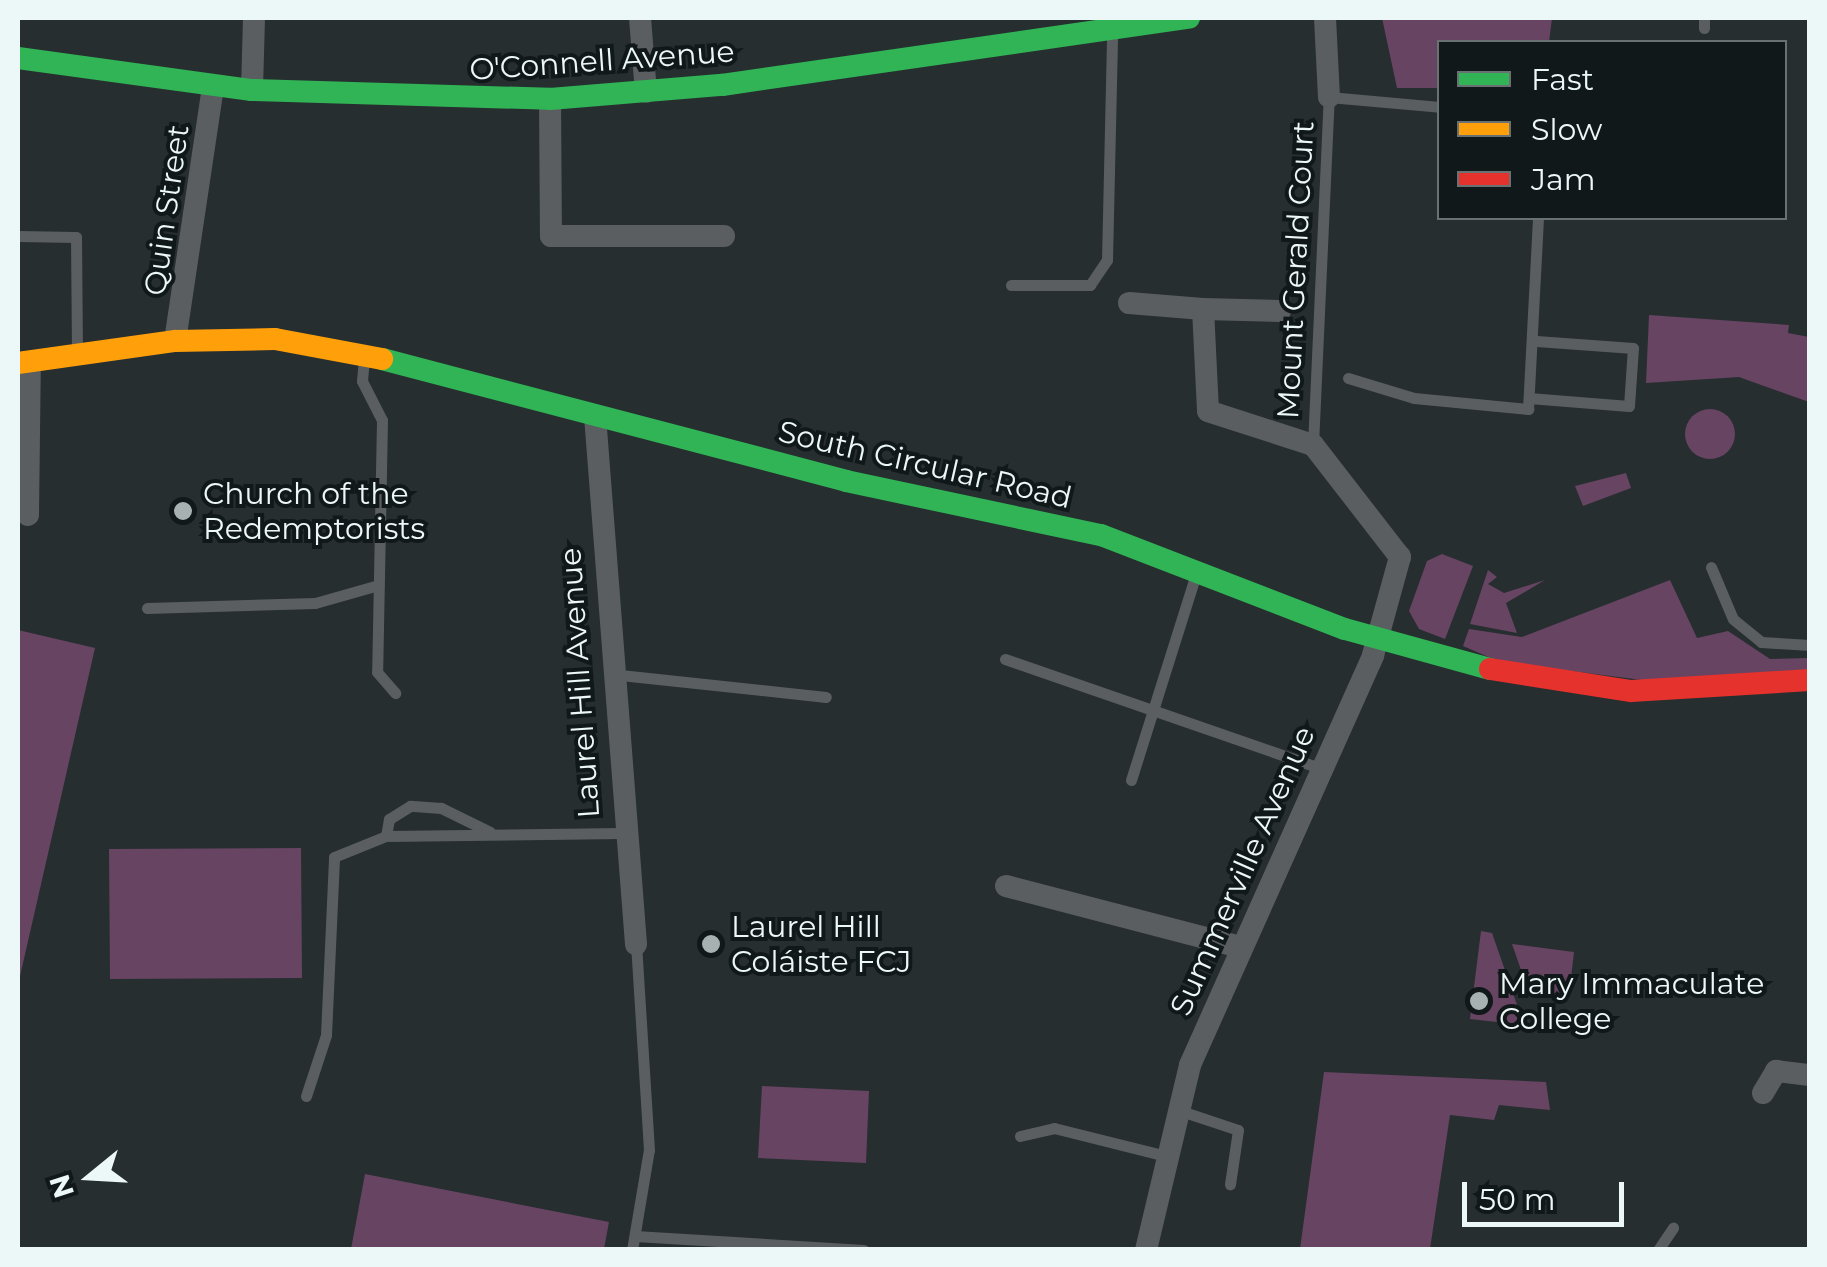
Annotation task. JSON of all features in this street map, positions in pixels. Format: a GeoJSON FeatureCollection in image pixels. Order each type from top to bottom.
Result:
{"type":"FeatureCollection","features":[{"type":"Feature","properties":{"kind":"street"},"geometry":{"type":"LineString","coordinates":[[252,90],[254,18]]}},
{"type":"Feature","properties":{"kind":"street"},"geometry":{"type":"LineString","coordinates":[[640,18],[646,92]]}},
{"type":"Feature","properties":{"kind":"street","name":"O'Connell Avenue"},"geometry":{"type":"LineString","coordinates":[[18,58],[252,90],[550,99],[646,92],[1182,18]]}},
{"type":"Feature","properties":{"kind":"street"},"geometry":{"type":"LineString","coordinates":[[1325,18],[1329,98]]}},
{"type":"Feature","properties":{"kind":"street","name":"Quin Street"},"geometry":{"type":"LineString","coordinates":[[175,341],[214,86]]}},
{"type":"Feature","properties":{"kind":"street"},"geometry":{"type":"LineString","coordinates":[[550,99],[551,236],[724,236]]}},
{"type":"Feature","properties":{"kind":"street"},"geometry":{"type":"LineString","coordinates":[[1130,303],[1280,310]]}},
{"type":"Feature","properties":{"kind":"street"},"geometry":{"type":"LineString","coordinates":[[1204,309],[1208,411],[1313,445]]}},
{"type":"Feature","properties":{"kind":"street","name":"South Circular Road"},"geometry":{"type":"LineString","coordinates":[[24,362],[175,341],[275,338],[365,354],[595,416],[1101,535],[1378,638],[1512,674],[1631,691],[1810,680]]}},
{"type":"Feature","properties":{"kind":"street"},"geometry":{"type":"LineString","coordinates":[[24,362],[28,515]]}},
{"type":"Feature","properties":{"kind":"street","name":"Laurel Hill Avenue"},"geometry":{"type":"LineString","coordinates":[[595,416],[622,833],[636,944]]}},
{"type":"Feature","properties":{"kind":"street","name":"Summerville Avenue"},"geometry":{"type":"LineString","coordinates":[[1146,1250],[1178,1110],[1236,946],[1323,769],[1378,638],[1400,557],[1313,445]]}},
{"type":"Feature","properties":{"kind":"street"},"geometry":{"type":"LineString","coordinates":[[1006,886],[1236,946]]}},
{"type":"Feature","properties":{"kind":"street"},"geometry":{"type":"LineString","coordinates":[[1763,1093],[1776,1072],[1810,1075]]}},
{"type":"Feature","properties":{"kind":"lane"},"geometry":{"type":"LineString","coordinates":[[1011,285],[1090,285],[1107,260],[1112,27]]}},
{"type":"Feature","properties":{"kind":"lane"},"geometry":{"type":"LineString","coordinates":[[1329,98],[1437,106]]}},
{"type":"Feature","properties":{"kind":"lane","name":"Mount Gerald Court"},"geometry":{"type":"LineString","coordinates":[[1313,445],[1329,98]]}},
{"type":"Feature","properties":{"kind":"lane"},"geometry":{"type":"LineString","coordinates":[[1348,378],[1414,398],[1528,409],[1536,341],[1538,220]]}},
{"type":"Feature","properties":{"kind":"lane"},"geometry":{"type":"LineString","coordinates":[[18,236],[76,237],[77,356]]}},
{"type":"Feature","properties":{"kind":"lane"},"geometry":{"type":"LineString","coordinates":[[1529,398],[1629,406],[1633,348],[1536,341]]}},
{"type":"Feature","properties":{"kind":"lane"},"geometry":{"type":"LineString","coordinates":[[365,354],[362,382],[382,420],[377,672],[395,692]]}},
{"type":"Feature","properties":{"kind":"lane"},"geometry":{"type":"LineString","coordinates":[[1711,567],[1733,618],[1752,635],[1810,645]]}},
{"type":"Feature","properties":{"kind":"lane"},"geometry":{"type":"LineString","coordinates":[[1131,780],[1197,570]]}},
{"type":"Feature","properties":{"kind":"lane"},"geometry":{"type":"LineString","coordinates":[[146,608],[315,604],[378,585]]}},
{"type":"Feature","properties":{"kind":"lane"},"geometry":{"type":"LineString","coordinates":[[1005,658],[1323,769]]}},
{"type":"Feature","properties":{"kind":"lane"},"geometry":{"type":"LineString","coordinates":[[610,674],[826,697]]}},
{"type":"Feature","properties":{"kind":"lane"},"geometry":{"type":"LineString","coordinates":[[386,836],[389,819],[410,806],[441,808],[490,832]]}},
{"type":"Feature","properties":{"kind":"lane"},"geometry":{"type":"LineString","coordinates":[[306,1096],[326,1035],[334,857],[386,836],[403,842],[490,832],[622,833]]}},
{"type":"Feature","properties":{"kind":"lane"},"geometry":{"type":"LineString","coordinates":[[636,944],[649,1150],[633,1243],[864,1250]]}},
{"type":"Feature","properties":{"kind":"lane"},"geometry":{"type":"LineString","coordinates":[[1178,1110],[1238,1130],[1230,1184]]}},
{"type":"Feature","properties":{"kind":"lane"},"geometry":{"type":"LineString","coordinates":[[1020,1136],[1054,1128],[1166,1156]]}},
{"type":"Feature","properties":{"kind":"lane"},"geometry":{"type":"LineString","coordinates":[[1658,1250],[1673,1228]]}},
{"type":"Feature","properties":{"kind":"shaded area"},"geometry":{"type":"Polygon","coordinates":[[[1382,18],[1552,18],[1549,40],[1437,40],[1437,88],[1397,88],[1382,18]]]}},
{"type":"Feature","properties":{"kind":"shaded area"},"geometry":{"type":"Polygon","coordinates":[[[1649,315],[1789,325],[1788,333],[1809,337],[1809,402],[1739,377],[1646,383],[1649,315]]]}},
{"type":"Feature","properties":{"kind":"shaded area"},"geometry":{"type":"Polygon","coordinates":[[[1710,409],[1728,416],[1735,434],[1728,452],[1710,459],[1692,452],[1685,434],[1692,416],[1710,409]]]}},
{"type":"Feature","properties":{"kind":"shaded area"},"geometry":{"type":"Polygon","coordinates":[[[1626,473],[1631,488],[1583,506],[1575,486],[1626,473]]]}},
{"type":"Feature","properties":{"kind":"shaded area"},"geometry":{"type":"Polygon","coordinates":[[[1442,554],[1473,566],[1445,639],[1419,629],[1409,611],[1427,561],[1442,554]]]}},
{"type":"Feature","properties":{"kind":"shaded area"},"geometry":{"type":"Polygon","coordinates":[[[1488,570],[1497,577],[1488,584],[1504,593],[1545,580],[1506,603],[1517,633],[1470,624],[1488,570]]]}},
{"type":"Feature","properties":{"kind":"shaded area"},"geometry":{"type":"Polygon","coordinates":[[[1670,580],[1697,638],[1728,631],[1770,659],[1809,658],[1809,670],[1642,680],[1500,662],[1463,646],[1469,629],[1522,637],[1670,580]]]}},
{"type":"Feature","properties":{"kind":"shaded area"},"geometry":{"type":"Polygon","coordinates":[[[18,630],[95,648],[18,985],[18,630]]]}},
{"type":"Feature","properties":{"kind":"shaded area"},"geometry":{"type":"Polygon","coordinates":[[[301,848],[302,978],[110,979],[109,849],[301,848]]]}},
{"type":"Feature","properties":{"kind":"shaded area"},"geometry":{"type":"Polygon","coordinates":[[[1481,931],[1492,933],[1524,1025],[1470,1019],[1481,931]]]}},
{"type":"Feature","properties":{"kind":"shaded area"},"geometry":{"type":"Polygon","coordinates":[[[1512,944],[1574,952],[1569,995],[1528,990],[1512,944]]]}},
{"type":"Feature","properties":{"kind":"shaded area"},"geometry":{"type":"Polygon","coordinates":[[[1324,1072],[1546,1082],[1550,1110],[1499,1105],[1494,1120],[1450,1115],[1430,1249],[1300,1249],[1324,1072]]]}},
{"type":"Feature","properties":{"kind":"shaded area"},"geometry":{"type":"Polygon","coordinates":[[[762,1086],[869,1091],[866,1163],[758,1158],[762,1086]]]}},
{"type":"Feature","properties":{"kind":"shaded area"},"geometry":{"type":"Polygon","coordinates":[[[365,1174],[609,1222],[604,1249],[351,1249],[365,1174]]]}},
{"type":"Feature","properties":{"kind":"traffic: fast"},"geometry":{"type":"LineString","coordinates":[[18,58],[252,90],[550,99],[722,85],[1189,18]]}},
{"type":"Feature","properties":{"kind":"traffic: fast"},"geometry":{"type":"LineString","coordinates":[[382,359],[846,481],[1101,535],[1345,629],[1490,669]]}},
{"type":"Feature","properties":{"kind":"traffic: slow"},"geometry":{"type":"LineString","coordinates":[[18,363],[175,341],[275,339],[382,359]]}},
{"type":"Feature","properties":{"kind":"traffic: jam"},"geometry":{"type":"LineString","coordinates":[[1490,669],[1631,691],[1810,680]]}},
{"type":"Feature","properties":{"kind":"place","name":"Church of the Redemptorists"},"geometry":{"type":"Point","coordinates":[183,511]}},
{"type":"Feature","properties":{"kind":"place","name":"Laurel Hill Coláiste FCJ"},"geometry":{"type":"Point","coordinates":[711,944]}},
{"type":"Feature","properties":{"kind":"place","name":"Mary Immaculate College"},"geometry":{"type":"Point","coordinates":[1479,1001]}}]}
